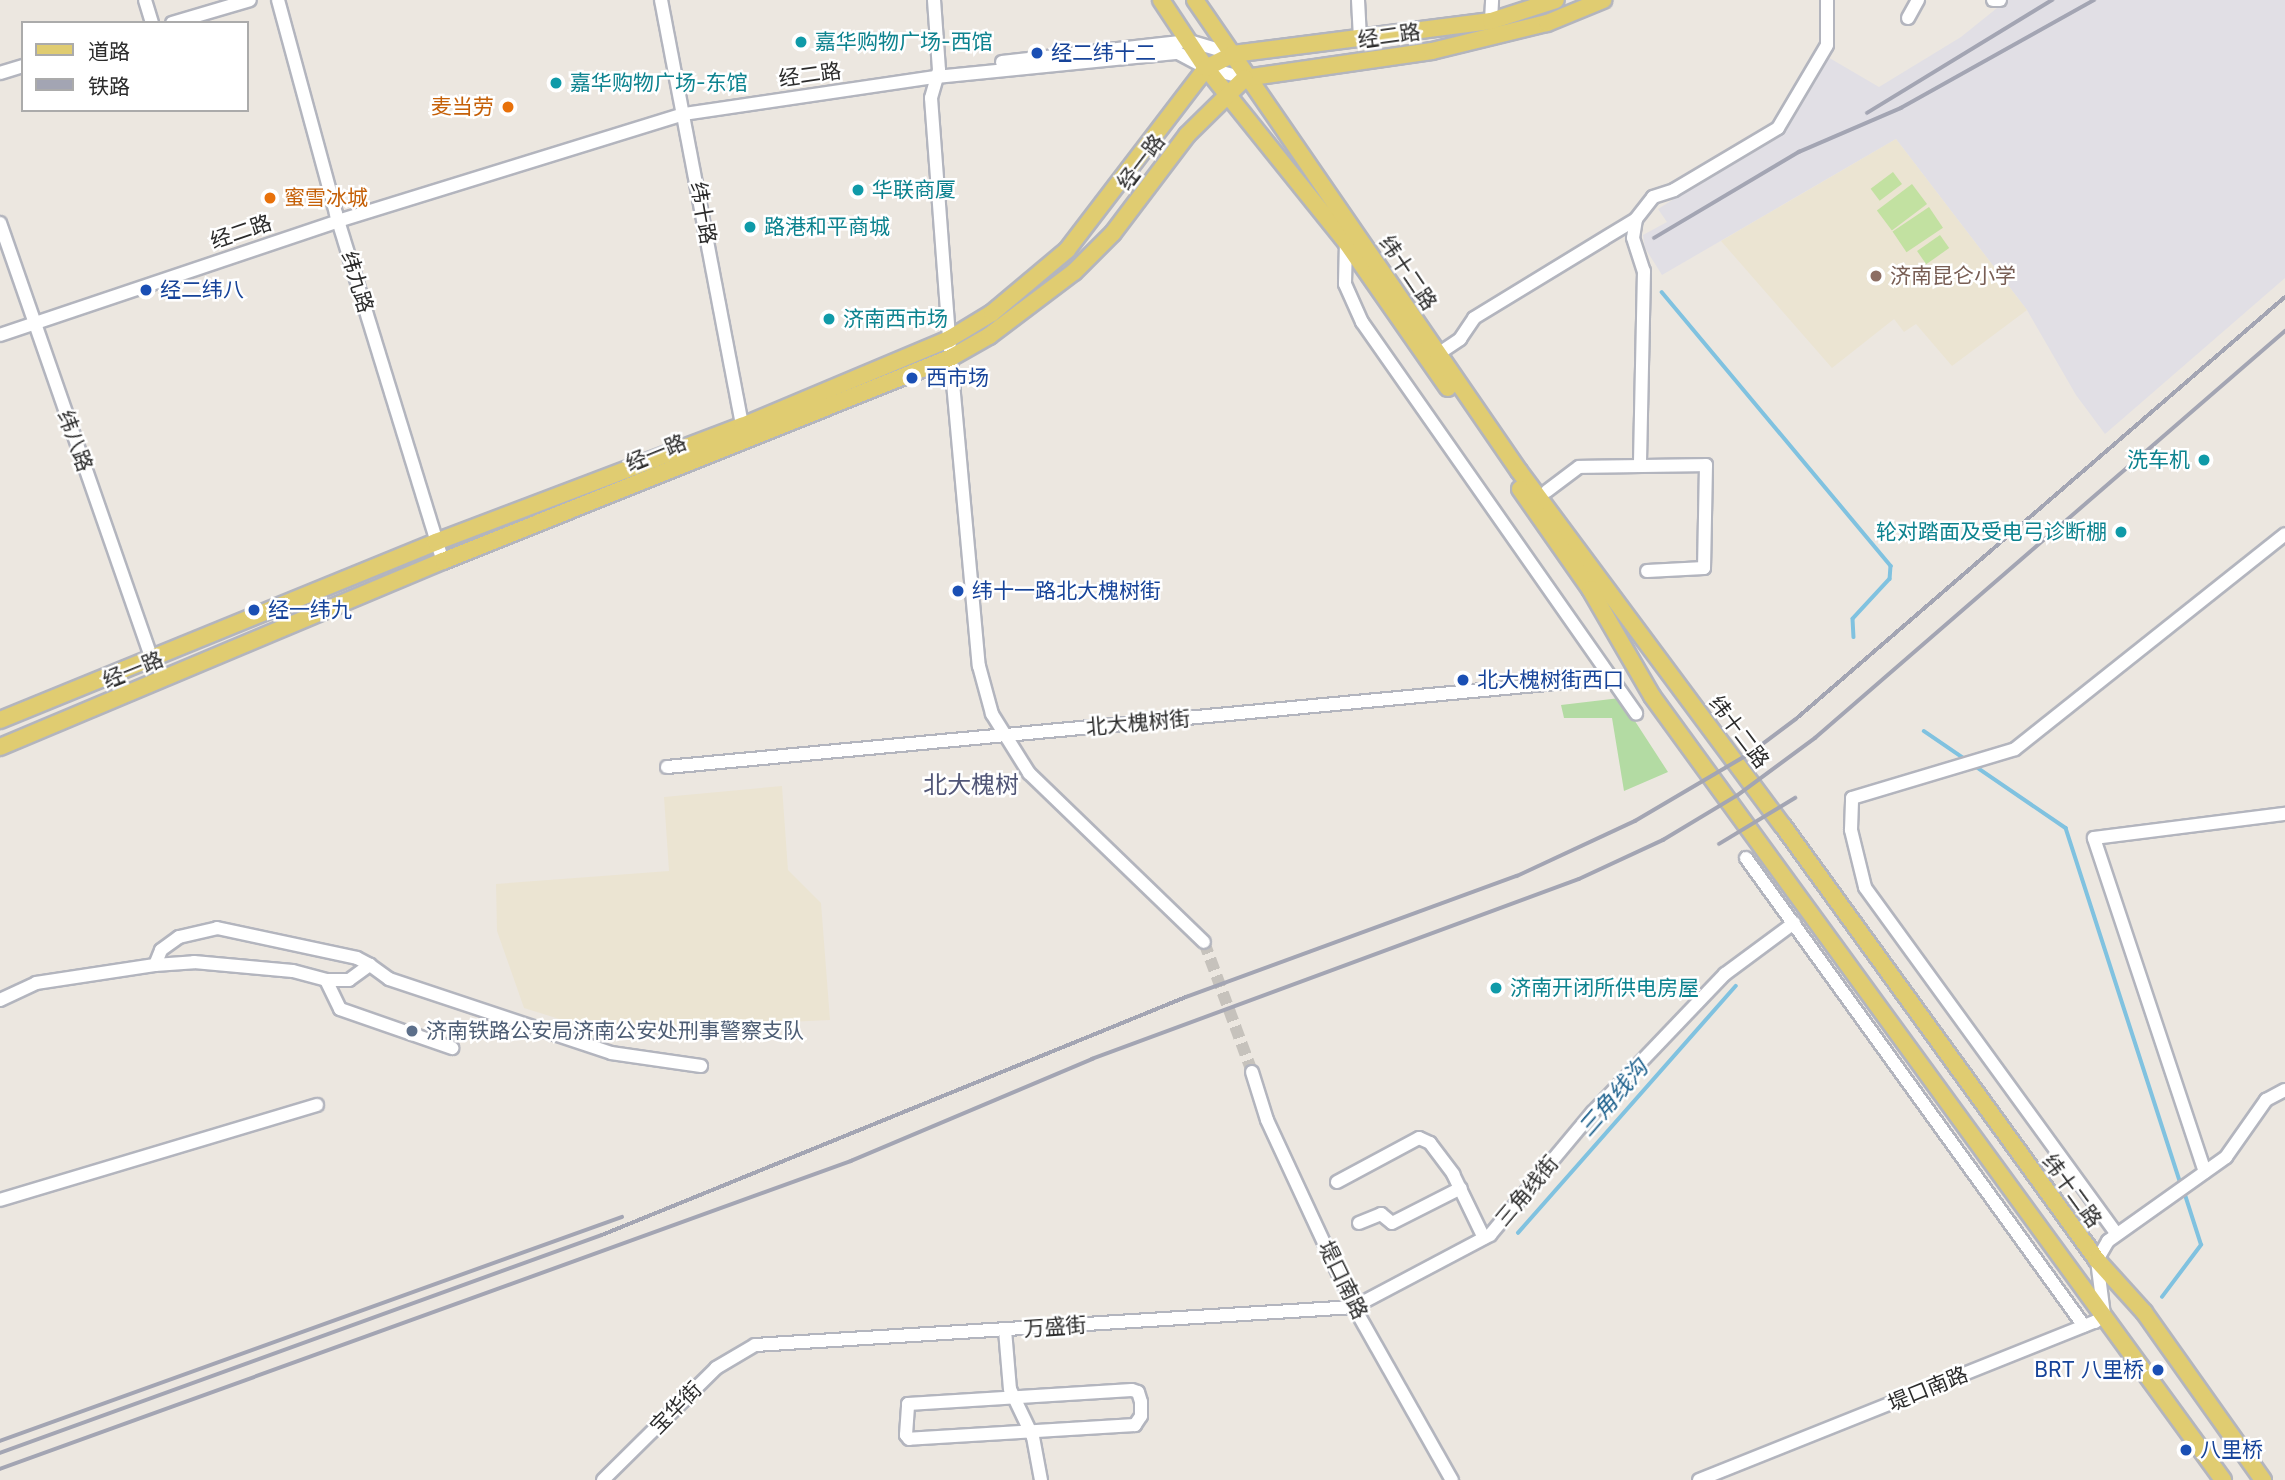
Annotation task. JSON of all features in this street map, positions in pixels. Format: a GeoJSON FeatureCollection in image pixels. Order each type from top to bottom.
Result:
{"type":"FeatureCollection","features":[{"type":"Feature","properties":{"kind":"main road","name":"纬十二路"},"geometry":{"type":"LineString","coordinates":[[1161,0],[1225,94],[1346,242],[1590,589],[1652,696],[1834,942],[2074,1280],[2104,1315],[2223,1480]]}},
{"type":"Feature","properties":{"kind":"main road","name":"纬十二路"},"geometry":{"type":"LineString","coordinates":[[1195,0],[1233,54],[1245,78],[1291,136],[1438,354],[2097,1260],[2144,1312],[2263,1480]]}},
{"type":"Feature","properties":{"kind":"main road","name":"经二路"},"geometry":{"type":"LineString","coordinates":[[1233,54],[1491,20],[1556,0]]}},
{"type":"Feature","properties":{"kind":"main road","name":"经二路"},"geometry":{"type":"LineString","coordinates":[[1245,78],[1432,51],[1547,23],[1603,0]]}},
{"type":"Feature","properties":{"kind":"main road","name":"经一路"},"geometry":{"type":"LineString","coordinates":[[0,720],[436,542],[742,426],[949,339],[992,313],[1066,250],[1206,68],[1233,54]]}},
{"type":"Feature","properties":{"kind":"main road","name":"经一路"},"geometry":{"type":"LineString","coordinates":[[0,747],[443,561],[951,357],[999,330],[1074,272],[1113,233],[1225,94],[1245,78]]}},
{"type":"Feature","properties":{"kind":"street"},"geometry":{"type":"LineString","coordinates":[[145,0],[151,21]]}},
{"type":"Feature","properties":{"kind":"street"},"geometry":{"type":"LineString","coordinates":[[179,21],[250,0]]}},
{"type":"Feature","properties":{"kind":"street","name":"纬九路"},"geometry":{"type":"LineString","coordinates":[[278,0],[337,217],[443,561]]}},
{"type":"Feature","properties":{"kind":"street","name":"纬十路"},"geometry":{"type":"LineString","coordinates":[[661,0],[742,426]]}},
{"type":"Feature","properties":{"kind":"street"},"geometry":{"type":"LineString","coordinates":[[934,0],[937,74],[932,98],[949,339],[979,666],[992,715],[1029,773],[1204,943]]}},
{"type":"Feature","properties":{"kind":"street"},"geometry":{"type":"LineString","coordinates":[[1358,0],[1360,38]]}},
{"type":"Feature","properties":{"kind":"street"},"geometry":{"type":"LineString","coordinates":[[1491,20],[1492,0]]}},
{"type":"Feature","properties":{"kind":"street"},"geometry":{"type":"LineString","coordinates":[[1438,354],[1460,339],[1474,318],[1636,219],[1653,197],[1674,190],[1778,128],[1827,45],[1827,0]]}},
{"type":"Feature","properties":{"kind":"street"},"geometry":{"type":"LineString","coordinates":[[1908,18],[1918,0]]}},
{"type":"Feature","properties":{"kind":"street"},"geometry":{"type":"LineString","coordinates":[[1993,0],[2000,0]]}},
{"type":"Feature","properties":{"kind":"street","name":"经二路"},"geometry":{"type":"LineString","coordinates":[[0,335],[32,321],[337,217],[684,111],[1189,41],[1233,54]]}},
{"type":"Feature","properties":{"kind":"street","name":"经二路"},"geometry":{"type":"LineString","coordinates":[[937,74],[1178,52],[1206,68],[1245,78]]}},
{"type":"Feature","properties":{"kind":"street"},"geometry":{"type":"LineString","coordinates":[[0,73],[21,67]]}},
{"type":"Feature","properties":{"kind":"street"},"geometry":{"type":"LineString","coordinates":[[1636,219],[1633,238],[1644,271],[1640,463]]}},
{"type":"Feature","properties":{"kind":"street","name":"纬八路"},"geometry":{"type":"LineString","coordinates":[[0,223],[152,659]]}},
{"type":"Feature","properties":{"kind":"street"},"geometry":{"type":"LineString","coordinates":[[1346,242],[1345,284],[1362,322],[1636,714]]}},
{"type":"Feature","properties":{"kind":"street","name":"经二路"},"geometry":{"type":"LineString","coordinates":[[0,327],[32,321]]}},
{"type":"Feature","properties":{"kind":"street"},"geometry":{"type":"LineString","coordinates":[[1547,491],[1579,467],[1640,463],[1706,465],[1704,568],[1647,571]]}},
{"type":"Feature","properties":{"kind":"street"},"geometry":{"type":"LineString","coordinates":[[2116,1233],[1865,887],[1850,830],[1852,798],[2015,749],[2285,534]]}},
{"type":"Feature","properties":{"kind":"street","name":"北大槐树街"},"geometry":{"type":"LineString","coordinates":[[667,767],[1610,678]]}},
{"type":"Feature","properties":{"kind":"street"},"geometry":{"type":"LineString","coordinates":[[2204,1172],[2094,838],[2285,814]]}},
{"type":"Feature","properties":{"kind":"street"},"geometry":{"type":"LineString","coordinates":[[1746,858],[2084,1326]]}},
{"type":"Feature","properties":{"kind":"street","name":"三角线街"},"geometry":{"type":"LineString","coordinates":[[1354,1307],[1484,1238],[1593,1112],[1725,974],[1794,923]]}},
{"type":"Feature","properties":{"kind":"street"},"geometry":{"type":"LineString","coordinates":[[155,965],[161,950],[179,937],[216,928],[357,958],[389,979],[611,1053],[701,1066]]}},
{"type":"Feature","properties":{"kind":"street"},"geometry":{"type":"LineString","coordinates":[[0,1000],[36,983],[155,965],[206,963],[293,971],[326,980],[349,980],[370,965]]}},
{"type":"Feature","properties":{"kind":"street"},"geometry":{"type":"LineString","coordinates":[[326,980],[340,1009],[452,1048]]}},
{"type":"Feature","properties":{"kind":"street","name":"堤口南路"},"geometry":{"type":"LineString","coordinates":[[1252,1072],[1267,1120],[1354,1307],[1452,1480]]}},
{"type":"Feature","properties":{"kind":"street"},"geometry":{"type":"LineString","coordinates":[[2104,1315],[2097,1260],[2116,1233],[2226,1157],[2266,1100],[2285,1090]]}},
{"type":"Feature","properties":{"kind":"street"},"geometry":{"type":"LineString","coordinates":[[0,1200],[317,1105]]}},
{"type":"Feature","properties":{"kind":"street"},"geometry":{"type":"LineString","coordinates":[[1338,1182],[1419,1138],[1430,1143],[1461,1188],[1484,1238]]}},
{"type":"Feature","properties":{"kind":"street"},"geometry":{"type":"LineString","coordinates":[[1359,1223],[1381,1214],[1392,1223],[1461,1188]]}},
{"type":"Feature","properties":{"kind":"street","name":"万盛街"},"geometry":{"type":"LineString","coordinates":[[755,1345],[1354,1307]]}},
{"type":"Feature","properties":{"kind":"street","name":"堤口南路"},"geometry":{"type":"LineString","coordinates":[[1699,1480],[2084,1326],[2104,1315]]}},
{"type":"Feature","properties":{"kind":"street"},"geometry":{"type":"LineString","coordinates":[[1005,1330],[1014,1397],[1030,1432],[1041,1480]]}},
{"type":"Feature","properties":{"kind":"street","name":"宝华街"},"geometry":{"type":"LineString","coordinates":[[603,1480],[716,1368],[755,1345]]}},
{"type":"Feature","properties":{"kind":"street"},"geometry":{"type":"LineString","coordinates":[[1132,1390],[1138,1392],[1142,1402],[1142,1416],[1135,1425],[909,1439],[906,1435],[908,1404],[1014,1397],[1132,1390]]}},
{"type":"Feature","properties":{"kind":"shaded area"},"geometry":{"type":"Polygon","coordinates":[[[2007,0],[2285,0],[2285,278],[2105,434],[2076,395],[2027,310],[1896,139],[1662,275],[1645,248],[1643,235],[1667,222],[1658,209],[1785,129],[1826,56],[1879,87],[1961,37],[2007,0]]]}},
{"type":"Feature","properties":{"kind":"shaded area","name":"济南昆仑小学"},"geometry":{"type":"Polygon","coordinates":[[[1896,139],[2027,310],[1952,366],[1916,324],[1904,332],[1894,319],[1832,368],[1721,241],[1896,139]]]}},
{"type":"Feature","properties":{"kind":"shaded area"},"geometry":{"type":"Polygon","coordinates":[[[782,786],[788,870],[821,903],[830,1020],[598,1031],[524,1008],[497,931],[496,884],[669,871],[664,797],[782,786]]]}},
{"type":"Feature","properties":{"kind":"green space"},"geometry":{"type":"Polygon","coordinates":[[[1893,172],[1902,184],[1880,201],[1871,189],[1893,172]]]}},
{"type":"Feature","properties":{"kind":"green space"},"geometry":{"type":"Polygon","coordinates":[[[1912,184],[1927,204],[1892,230],[1877,210],[1912,184]]]}},
{"type":"Feature","properties":{"kind":"green space"},"geometry":{"type":"Polygon","coordinates":[[[1929,207],[1943,228],[1907,252],[1893,232],[1929,207]]]}},
{"type":"Feature","properties":{"kind":"green space"},"geometry":{"type":"Polygon","coordinates":[[[1940,235],[1949,248],[1926,264],[1917,251],[1940,235]]]}},
{"type":"Feature","properties":{"kind":"green space"},"geometry":{"type":"Polygon","coordinates":[[[1620,698],[1668,772],[1624,791],[1612,718],[1564,718],[1561,705],[1620,698]]]}},
{"type":"Feature","properties":{"kind":"waterway"},"geometry":{"type":"LineString","coordinates":[[1662,292],[1891,566],[1890,579],[1853,619],[1854,637]]}},
{"type":"Feature","properties":{"kind":"waterway"},"geometry":{"type":"LineString","coordinates":[[1924,731],[1965,759]]}},
{"type":"Feature","properties":{"kind":"waterway"},"geometry":{"type":"LineString","coordinates":[[1975,766],[2066,828],[2181,1185]]}},
{"type":"Feature","properties":{"kind":"waterway","name":"三角线沟"},"geometry":{"type":"LineString","coordinates":[[1518,1233],[1736,986]]}},
{"type":"Feature","properties":{"kind":"waterway"},"geometry":{"type":"LineString","coordinates":[[2162,1297],[2201,1245],[2184,1192]]}},
{"type":"Feature","properties":{"kind":"tunnel"},"geometry":{"type":"LineString","coordinates":[[1204,942],[1252,1072]]}},
{"type":"Feature","properties":{"kind":"railway"},"geometry":{"type":"LineString","coordinates":[[1867,113],[2052,0]]}},
{"type":"Feature","properties":{"kind":"railway"},"geometry":{"type":"LineString","coordinates":[[1654,238],[1799,152],[1901,108],[2094,0]]}},
{"type":"Feature","properties":{"kind":"railway"},"geometry":{"type":"LineString","coordinates":[[0,1453],[602,1235],[1186,997],[1517,876],[1635,821],[1752,752],[1796,719],[2285,297]]}},
{"type":"Feature","properties":{"kind":"railway"},"geometry":{"type":"LineString","coordinates":[[0,1469],[851,1161],[1092,1059],[1579,879],[1663,840],[1738,795],[1815,738],[2285,331]]}},
{"type":"Feature","properties":{"kind":"railway"},"geometry":{"type":"LineString","coordinates":[[1719,844],[1795,798]]}},
{"type":"Feature","properties":{"kind":"railway"},"geometry":{"type":"LineString","coordinates":[[0,1441],[622,1217]]}},
{"type":"Feature","properties":{"kind":"place","name":"嘉华购物广场-西馆"},"geometry":{"type":"Point","coordinates":[801,42]}},
{"type":"Feature","properties":{"kind":"place","name":"经二纬十二"},"geometry":{"type":"Point","coordinates":[1037,53]}},
{"type":"Feature","properties":{"kind":"place","name":"嘉华购物广场-东馆"},"geometry":{"type":"Point","coordinates":[556,83]}},
{"type":"Feature","properties":{"kind":"place","name":"麦当劳"},"geometry":{"type":"Point","coordinates":[508,107]}},
{"type":"Feature","properties":{"kind":"place","name":"华联商厦"},"geometry":{"type":"Point","coordinates":[858,190]}},
{"type":"Feature","properties":{"kind":"place","name":"蜜雪冰城"},"geometry":{"type":"Point","coordinates":[270,198]}},
{"type":"Feature","properties":{"kind":"place","name":"路港和平商城"},"geometry":{"type":"Point","coordinates":[750,227]}},
{"type":"Feature","properties":{"kind":"place","name":"济南昆仑小学"},"geometry":{"type":"Point","coordinates":[1876,276]}},
{"type":"Feature","properties":{"kind":"place","name":"经二纬八"},"geometry":{"type":"Point","coordinates":[146,290]}},
{"type":"Feature","properties":{"kind":"place","name":"济南西市场"},"geometry":{"type":"Point","coordinates":[829,319]}},
{"type":"Feature","properties":{"kind":"place","name":"西市场"},"geometry":{"type":"Point","coordinates":[912,378]}},
{"type":"Feature","properties":{"kind":"place","name":"洗车机"},"geometry":{"type":"Point","coordinates":[2204,460]}},
{"type":"Feature","properties":{"kind":"place","name":"轮对踏面及受电弓诊断棚"},"geometry":{"type":"Point","coordinates":[2121,532]}},
{"type":"Feature","properties":{"kind":"place","name":"纬十一路北大槐树街"},"geometry":{"type":"Point","coordinates":[958,591]}},
{"type":"Feature","properties":{"kind":"place","name":"经一纬九"},"geometry":{"type":"Point","coordinates":[254,610]}},
{"type":"Feature","properties":{"kind":"place","name":"北大槐树街西口"},"geometry":{"type":"Point","coordinates":[1463,680]}},
{"type":"Feature","properties":{"kind":"place","name":"济南开闭所供电房屋"},"geometry":{"type":"Point","coordinates":[1496,988]}},
{"type":"Feature","properties":{"kind":"place","name":"济南铁路公安局济南公安处刑事警察支队"},"geometry":{"type":"Point","coordinates":[412,1031]}},
{"type":"Feature","properties":{"kind":"place","name":"BRT 八里桥"},"geometry":{"type":"Point","coordinates":[2158,1370]}},
{"type":"Feature","properties":{"kind":"place","name":"八里桥"},"geometry":{"type":"Point","coordinates":[2186,1450]}},
{"type":"Feature","properties":{"kind":"district","name":"北大槐树"},"geometry":{"type":"Point","coordinates":[971,785]}}]}
